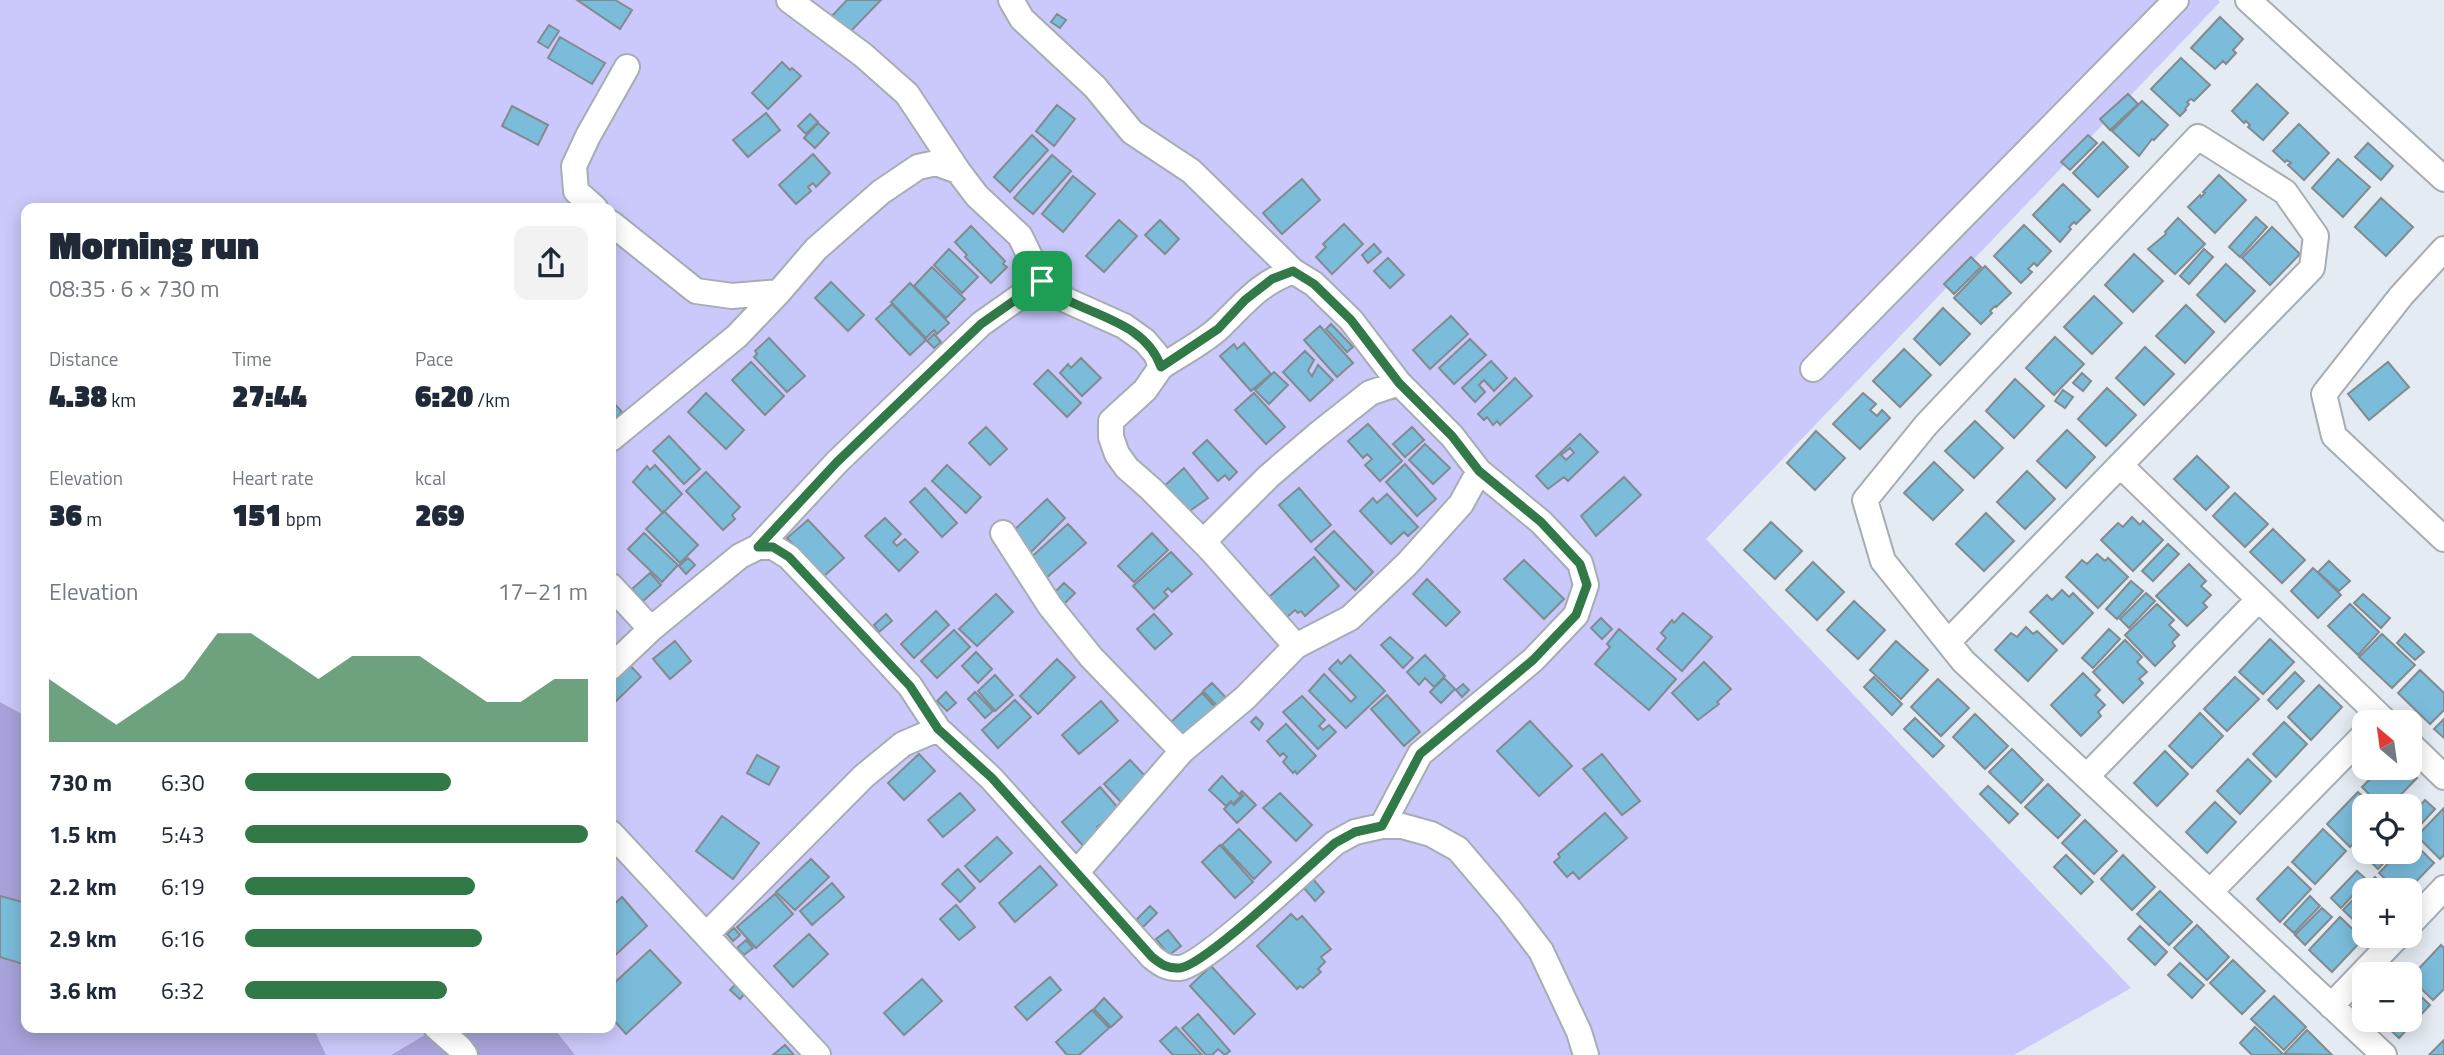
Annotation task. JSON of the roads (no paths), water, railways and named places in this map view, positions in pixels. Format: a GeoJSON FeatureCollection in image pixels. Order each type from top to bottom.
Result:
{"type":"FeatureCollection","features":[{"type":"Feature","properties":{"kind":"street"},"geometry":{"type":"LineString","coordinates":[[789,0],[863,55],[907,94],[977,197],[1020,236],[1042,281],[1066,300],[1124,326],[1145,341],[1156,354],[1161,367]]}},
{"type":"Feature","properties":{"kind":"street"},"geometry":{"type":"LineString","coordinates":[[1011,0],[1022,19],[1095,87],[1132,132],[1191,171],[1293,271],[1314,284],[1351,320],[1399,383],[1452,436],[1479,471],[1541,522],[1580,564],[1587,585],[1576,615],[1533,660],[1420,754],[1382,826]]}},
{"type":"Feature","properties":{"kind":"street"},"geometry":{"type":"LineString","coordinates":[[1813,369],[2176,0]]}},
{"type":"Feature","properties":{"kind":"street"},"geometry":{"type":"LineString","coordinates":[[2248,0],[2444,179]]}},
{"type":"Feature","properties":{"kind":"street"},"geometry":{"type":"LineString","coordinates":[[589,203],[576,191],[574,166],[627,67]]}},
{"type":"Feature","properties":{"kind":"street"},"geometry":{"type":"LineString","coordinates":[[1948,642],[2312,268],[2316,236],[2285,192],[2198,137],[1926,425],[1865,500],[1883,561],[1963,661],[2384,1055]]}},
{"type":"Feature","properties":{"kind":"street"},"geometry":{"type":"LineString","coordinates":[[616,435],[737,336],[816,249],[881,192],[918,167],[936,163],[958,171]]}},
{"type":"Feature","properties":{"kind":"street"},"geometry":{"type":"LineString","coordinates":[[616,227],[696,291],[732,296],[779,292]]}},
{"type":"Feature","properties":{"kind":"street"},"geometry":{"type":"LineString","coordinates":[[2444,249],[2401,296],[2325,394],[2334,436],[2444,539]]}},
{"type":"Feature","properties":{"kind":"street"},"geometry":{"type":"LineString","coordinates":[[1293,271],[1272,279],[1245,300],[1218,329],[1161,367],[1145,390],[1111,421],[1111,437],[1117,454],[1127,468],[1203,542],[1296,646]]}},
{"type":"Feature","properties":{"kind":"street"},"geometry":{"type":"LineString","coordinates":[[616,662],[651,629],[740,556],[758,547],[837,462],[981,324],[1042,281]]}},
{"type":"Feature","properties":{"kind":"street"},"geometry":{"type":"LineString","coordinates":[[1203,542],[1269,476],[1317,435],[1370,393],[1399,383]]}},
{"type":"Feature","properties":{"kind":"street"},"geometry":{"type":"LineString","coordinates":[[2120,465],[2371,710]]}},
{"type":"Feature","properties":{"kind":"street"},"geometry":{"type":"LineString","coordinates":[[1077,872],[1182,751],[1245,698],[1296,646],[1350,618],[1407,564],[1461,504],[1479,471]]}},
{"type":"Feature","properties":{"kind":"street"},"geometry":{"type":"LineString","coordinates":[[1003,533],[1050,606],[1091,657],[1182,751]]}},
{"type":"Feature","properties":{"kind":"street"},"geometry":{"type":"LineString","coordinates":[[758,547],[773,547],[789,557],[910,686],[938,729],[992,778],[1152,957],[1165,967],[1183,968],[1216,947],[1335,843],[1355,832],[1382,826],[1402,826],[1421,831],[1458,849],[1509,909],[1541,951],[1579,1032],[1586,1055]]}},
{"type":"Feature","properties":{"kind":"street"},"geometry":{"type":"LineString","coordinates":[[616,591],[651,629]]}},
{"type":"Feature","properties":{"kind":"street"},"geometry":{"type":"LineString","coordinates":[[2087,776],[2259,599]]}},
{"type":"Feature","properties":{"kind":"street"},"geometry":{"type":"LineString","coordinates":[[706,935],[863,776],[903,744],[938,729]]}},
{"type":"Feature","properties":{"kind":"street"},"geometry":{"type":"LineString","coordinates":[[2210,892],[2352,748]]}},
{"type":"Feature","properties":{"kind":"street"},"geometry":{"type":"LineString","coordinates":[[2422,756],[2444,777]]}},
{"type":"Feature","properties":{"kind":"street"},"geometry":{"type":"LineString","coordinates":[[616,838],[818,1055]]}},
{"type":"Feature","properties":{"kind":"street"},"geometry":{"type":"LineString","coordinates":[[2422,911],[2444,888]]}},
{"type":"Feature","properties":{"kind":"street"},"geometry":{"type":"LineString","coordinates":[[2332,1006],[2387,948]]}},
{"type":"Feature","properties":{"kind":"street"},"geometry":{"type":"LineString","coordinates":[[443,1033],[466,1055]]}}]}
